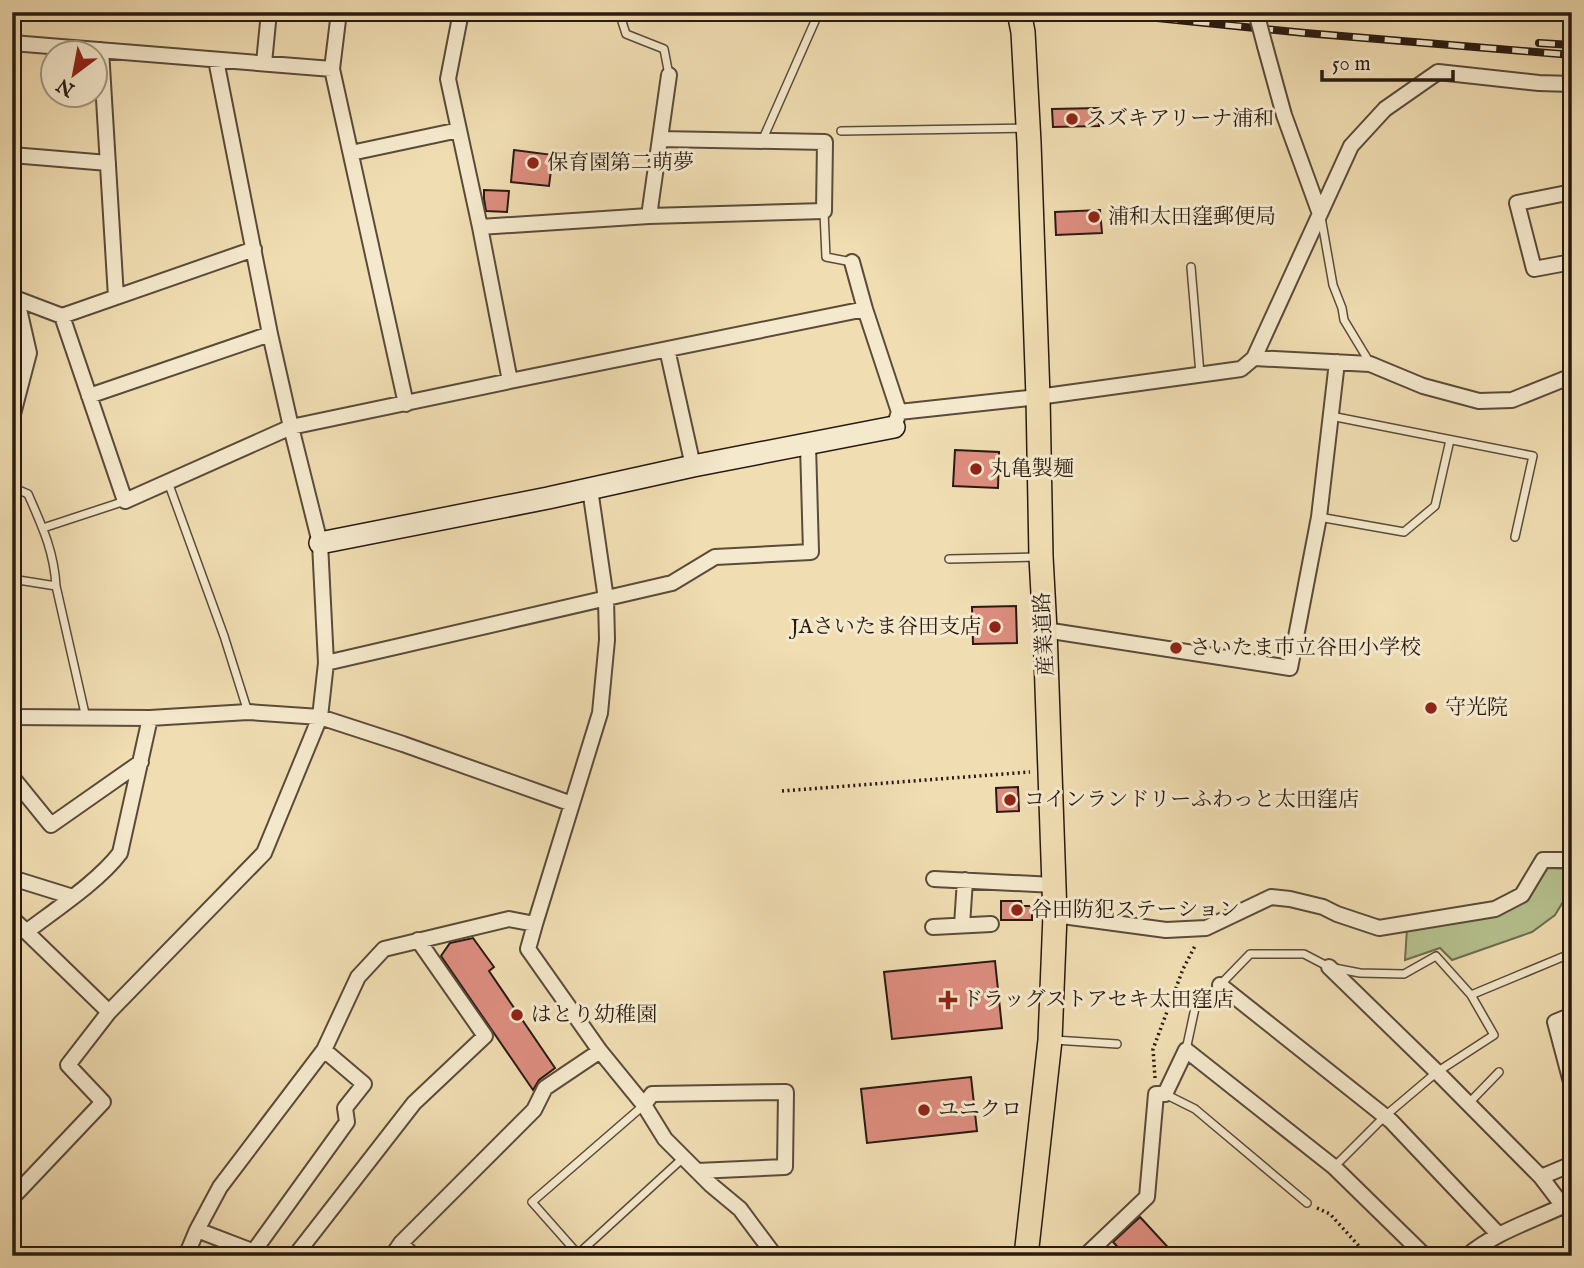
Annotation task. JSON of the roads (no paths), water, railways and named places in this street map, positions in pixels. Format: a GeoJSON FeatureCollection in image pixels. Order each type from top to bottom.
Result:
{"type":"FeatureCollection","features":[{"type":"Feature","properties":{"kind":"main road","name":"産業道路"},"geometry":{"type":"LineString","coordinates":[[1020,19],[1028,128],[1055,915],[1050,1040],[1026,1256]]}},
{"type":"Feature","properties":{"kind":"street"},"geometry":{"type":"LineString","coordinates":[[264,63],[270,12]]}},
{"type":"Feature","properties":{"kind":"street"},"geometry":{"type":"LineString","coordinates":[[339,12],[332,69],[406,404]]}},
{"type":"Feature","properties":{"kind":"street"},"geometry":{"type":"LineString","coordinates":[[461,12],[448,79],[510,380]]}},
{"type":"Feature","properties":{"kind":"street"},"geometry":{"type":"LineString","coordinates":[[1256,12],[1284,115],[1320,214]]}},
{"type":"Feature","properties":{"kind":"street"},"geometry":{"type":"LineString","coordinates":[[12,43],[38,45]]}},
{"type":"Feature","properties":{"kind":"street"},"geometry":{"type":"LineString","coordinates":[[108,51],[332,69]]}},
{"type":"Feature","properties":{"kind":"street"},"geometry":{"type":"LineString","coordinates":[[12,1198],[103,1102],[68,1065],[109,1012],[264,853],[320,717],[326,663],[320,543],[270,334],[216,60]]}},
{"type":"Feature","properties":{"kind":"street"},"geometry":{"type":"LineString","coordinates":[[320,543],[808,444],[897,419],[1241,369],[1254,358],[1352,146],[1385,109],[1438,72],[1572,84]]}},
{"type":"Feature","properties":{"kind":"street"},"geometry":{"type":"LineString","coordinates":[[649,216],[669,75]]}},
{"type":"Feature","properties":{"kind":"street"},"geometry":{"type":"LineString","coordinates":[[105,108],[116,297]]}},
{"type":"Feature","properties":{"kind":"street"},"geometry":{"type":"LineString","coordinates":[[351,153],[459,130]]}},
{"type":"Feature","properties":{"kind":"street"},"geometry":{"type":"LineString","coordinates":[[480,227],[649,216],[824,211],[825,142],[660,139]]}},
{"type":"Feature","properties":{"kind":"street"},"geometry":{"type":"LineString","coordinates":[[12,155],[108,163]]}},
{"type":"Feature","properties":{"kind":"street"},"geometry":{"type":"LineString","coordinates":[[1572,192],[1517,203],[1534,269],[1572,262]]}},
{"type":"Feature","properties":{"kind":"street"},"geometry":{"type":"LineString","coordinates":[[13,297],[62,316],[254,248]]}},
{"type":"Feature","properties":{"kind":"street"},"geometry":{"type":"LineString","coordinates":[[852,262],[897,419]]}},
{"type":"Feature","properties":{"kind":"street"},"geometry":{"type":"LineString","coordinates":[[12,418],[29,352],[19,309],[13,297]]}},
{"type":"Feature","properties":{"kind":"street"},"geometry":{"type":"LineString","coordinates":[[62,316],[125,501],[291,427],[866,309]]}},
{"type":"Feature","properties":{"kind":"street"},"geometry":{"type":"LineString","coordinates":[[89,397],[270,334]]}},
{"type":"Feature","properties":{"kind":"street"},"geometry":{"type":"LineString","coordinates":[[667,349],[693,466]]}},
{"type":"Feature","properties":{"kind":"street"},"geometry":{"type":"LineString","coordinates":[[1254,358],[1370,364],[1423,386],[1479,401],[1512,400],[1572,376]]}},
{"type":"Feature","properties":{"kind":"street"},"geometry":{"type":"LineString","coordinates":[[1045,630],[1290,668],[1319,517],[1337,362]]}},
{"type":"Feature","properties":{"kind":"street"},"geometry":{"type":"LineString","coordinates":[[326,663],[672,583],[715,557],[811,552],[808,444]]}},
{"type":"Feature","properties":{"kind":"street"},"geometry":{"type":"LineString","coordinates":[[590,489],[606,598],[607,640],[600,713],[528,949],[665,1139],[740,1209],[775,1256]]}},
{"type":"Feature","properties":{"kind":"street"},"geometry":{"type":"LineString","coordinates":[[12,717],[150,718],[248,712],[320,717],[572,804]]}},
{"type":"Feature","properties":{"kind":"street"},"geometry":{"type":"LineString","coordinates":[[26,932],[73,897],[120,853],[150,718]]}},
{"type":"Feature","properties":{"kind":"street"},"geometry":{"type":"LineString","coordinates":[[12,777],[51,825],[141,762]]}},
{"type":"Feature","properties":{"kind":"street"},"geometry":{"type":"LineString","coordinates":[[1055,915],[1166,930],[1206,928],[1271,897],[1323,907],[1379,928],[1495,909],[1522,895],[1543,860],[1572,860]]}},
{"type":"Feature","properties":{"kind":"street"},"geometry":{"type":"LineString","coordinates":[[12,878],[73,897]]}},
{"type":"Feature","properties":{"kind":"street"},"geometry":{"type":"LineString","coordinates":[[934,879],[1054,885]]}},
{"type":"Feature","properties":{"kind":"street"},"geometry":{"type":"LineString","coordinates":[[962,925],[965,880]]}},
{"type":"Feature","properties":{"kind":"street"},"geometry":{"type":"LineString","coordinates":[[12,918],[109,1012]]}},
{"type":"Feature","properties":{"kind":"street"},"geometry":{"type":"LineString","coordinates":[[186,1256],[220,1187],[324,1050],[358,977],[384,949],[509,919],[536,924]]}},
{"type":"Feature","properties":{"kind":"street"},"geometry":{"type":"LineString","coordinates":[[933,927],[990,924]]}},
{"type":"Feature","properties":{"kind":"street"},"geometry":{"type":"LineString","coordinates":[[295,1256],[414,1103],[485,1036],[418,940]]}},
{"type":"Feature","properties":{"kind":"street"},"geometry":{"type":"LineString","coordinates":[[1329,967],[1469,1103],[1541,1177],[1567,1208],[1499,1236],[1467,1256]]}},
{"type":"Feature","properties":{"kind":"street"},"geometry":{"type":"LineString","coordinates":[[1220,985],[1391,1121],[1499,1236]]}},
{"type":"Feature","properties":{"kind":"street"},"geometry":{"type":"LineString","coordinates":[[1572,1015],[1555,1023],[1572,1086]]}},
{"type":"Feature","properties":{"kind":"street"},"geometry":{"type":"LineString","coordinates":[[197,1230],[259,1254],[347,1122],[345,1108],[364,1084],[324,1050]]}},
{"type":"Feature","properties":{"kind":"street"},"geometry":{"type":"LineString","coordinates":[[1085,1256],[1147,1197],[1160,1094],[1186,1050],[1334,1167],[1425,1256]]}},
{"type":"Feature","properties":{"kind":"street"},"geometry":{"type":"LineString","coordinates":[[413,1256],[397,1250],[534,1110],[545,1088],[600,1051]]}},
{"type":"Feature","properties":{"kind":"street"},"geometry":{"type":"LineString","coordinates":[[643,1105],[652,1094],[786,1092],[785,1167],[697,1171]]}},
{"type":"Feature","properties":{"kind":"street"},"geometry":{"type":"LineString","coordinates":[[1541,1177],[1572,1164]]}},
{"type":"Feature","properties":{"kind":"lane"},"geometry":{"type":"LineString","coordinates":[[619,12],[626,34],[664,49],[669,75]]}},
{"type":"Feature","properties":{"kind":"lane"},"geometry":{"type":"LineString","coordinates":[[762,141],[819,12]]}},
{"type":"Feature","properties":{"kind":"lane"},"geometry":{"type":"LineString","coordinates":[[842,131],[1028,128]]}},
{"type":"Feature","properties":{"kind":"lane"},"geometry":{"type":"LineString","coordinates":[[824,211],[826,257],[852,262]]}},
{"type":"Feature","properties":{"kind":"lane"},"geometry":{"type":"LineString","coordinates":[[1320,214],[1333,285],[1342,308],[1343,320],[1370,364]]}},
{"type":"Feature","properties":{"kind":"lane"},"geometry":{"type":"LineString","coordinates":[[1191,267],[1200,374]]}},
{"type":"Feature","properties":{"kind":"lane"},"geometry":{"type":"LineString","coordinates":[[1331,416],[1534,456],[1515,537]]}},
{"type":"Feature","properties":{"kind":"lane"},"geometry":{"type":"LineString","coordinates":[[1319,517],[1404,532],[1435,506],[1450,440]]}},
{"type":"Feature","properties":{"kind":"lane"},"geometry":{"type":"LineString","coordinates":[[168,482],[224,635],[248,712]]}},
{"type":"Feature","properties":{"kind":"lane"},"geometry":{"type":"LineString","coordinates":[[12,487],[28,494],[55,564],[56,586],[86,718]]}},
{"type":"Feature","properties":{"kind":"lane"},"geometry":{"type":"LineString","coordinates":[[43,528],[125,501]]}},
{"type":"Feature","properties":{"kind":"lane"},"geometry":{"type":"LineString","coordinates":[[948,559],[1041,557]]}},
{"type":"Feature","properties":{"kind":"lane"},"geometry":{"type":"LineString","coordinates":[[12,579],[56,586]]}},
{"type":"Feature","properties":{"kind":"lane"},"geometry":{"type":"LineString","coordinates":[[1471,995],[1572,953]]}},
{"type":"Feature","properties":{"kind":"lane"},"geometry":{"type":"LineString","coordinates":[[1186,1050],[1195,1008],[1250,954],[1304,954],[1329,967],[1360,974],[1404,974],[1436,956],[1471,995],[1494,1035],[1437,1072],[1385,1116],[1334,1167]]}},
{"type":"Feature","properties":{"kind":"lane"},"geometry":{"type":"LineString","coordinates":[[1050,1040],[1116,1044]]}},
{"type":"Feature","properties":{"kind":"lane"},"geometry":{"type":"LineString","coordinates":[[1469,1103],[1499,1072]]}},
{"type":"Feature","properties":{"kind":"lane"},"geometry":{"type":"LineString","coordinates":[[1160,1094],[1195,1109],[1307,1203]]}},
{"type":"Feature","properties":{"kind":"lane"},"geometry":{"type":"LineString","coordinates":[[643,1105],[532,1202],[578,1254],[683,1158]]}},
{"type":"Feature","properties":{"kind":"railway"},"geometry":{"type":"LineString","coordinates":[[1098,12],[1305,33],[1572,55]]}},
{"type":"Feature","properties":{"kind":"railway"},"geometry":{"type":"LineString","coordinates":[[1539,43],[1572,45]]}},
{"type":"Feature","properties":{"kind":"place","name":"スズキアリーナ浦和"},"geometry":{"type":"Point","coordinates":[1072,119]}},
{"type":"Feature","properties":{"kind":"place","name":"保育園第二萌夢"},"geometry":{"type":"Point","coordinates":[533,163]}},
{"type":"Feature","properties":{"kind":"place","name":"浦和太田窪郵便局"},"geometry":{"type":"Point","coordinates":[1094,217]}},
{"type":"Feature","properties":{"kind":"place","name":"丸亀製麺"},"geometry":{"type":"Point","coordinates":[976,469]}},
{"type":"Feature","properties":{"kind":"place","name":"JAさいたま谷田支店"},"geometry":{"type":"Point","coordinates":[995,627]}},
{"type":"Feature","properties":{"kind":"place","name":"さいたま市立谷田小学校"},"geometry":{"type":"Point","coordinates":[1176,648]}},
{"type":"Feature","properties":{"kind":"place","name":"守光院"},"geometry":{"type":"Point","coordinates":[1431,708]}},
{"type":"Feature","properties":{"kind":"place","name":"コインランドリーふわっと太田窪店"},"geometry":{"type":"Point","coordinates":[1010,800]}},
{"type":"Feature","properties":{"kind":"place","name":"谷田防犯ステーション"},"geometry":{"type":"Point","coordinates":[1017,910]}},
{"type":"Feature","properties":{"kind":"place","name":"ドラッグストアセキ太田窪店"},"geometry":{"type":"Point","coordinates":[948,1000]}},
{"type":"Feature","properties":{"kind":"place","name":"はとり幼稚園"},"geometry":{"type":"Point","coordinates":[517,1015]}},
{"type":"Feature","properties":{"kind":"place","name":"ユニクロ"},"geometry":{"type":"Point","coordinates":[924,1110]}}]}
